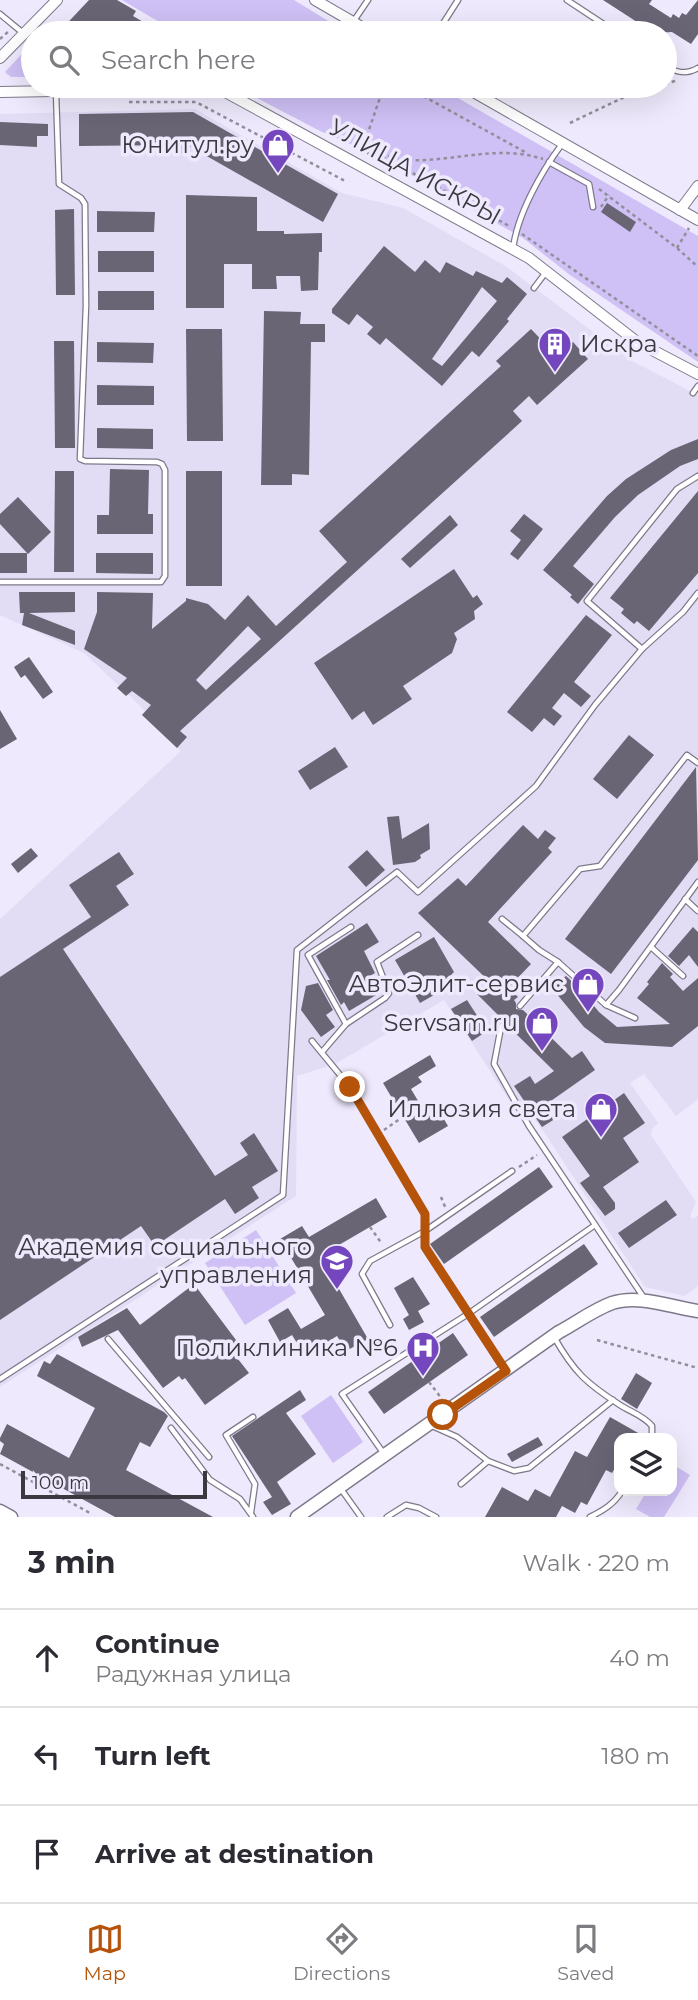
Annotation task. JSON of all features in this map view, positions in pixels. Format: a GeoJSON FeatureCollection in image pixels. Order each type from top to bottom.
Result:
{"type":"FeatureCollection","features":[{"type":"Feature","properties":{"kind":"street"},"geometry":{"type":"LineString","coordinates":[[37,21],[57,0]]}},
{"type":"Feature","properties":{"kind":"street"},"geometry":{"type":"LineString","coordinates":[[315,0],[351,21]]}},
{"type":"Feature","properties":{"kind":"street"},"geometry":{"type":"LineString","coordinates":[[0,58],[21,37]]}},
{"type":"Feature","properties":{"kind":"street","name":"УЛИЦА ИСКРЫ"},"geometry":{"type":"LineString","coordinates":[[0,92],[21,91]]}},
{"type":"Feature","properties":{"kind":"street","name":"УЛИЦА ИСКРЫ"},"geometry":{"type":"LineString","coordinates":[[236,98],[513,250],[637,342],[698,374]]}},
{"type":"Feature","properties":{"kind":"street"},"geometry":{"type":"LineString","coordinates":[[484,98],[698,220]]}},
{"type":"Feature","properties":{"kind":"street"},"geometry":{"type":"LineString","coordinates":[[680,209],[698,186]]}},
{"type":"Feature","properties":{"kind":"street"},"geometry":{"type":"LineString","coordinates":[[297,1517],[553,1337],[614,1302],[647,1301],[693,1308]]}},
{"type":"Feature","properties":{"kind":"street"},"geometry":{"type":"LineString","coordinates":[[0,1511],[11,1517]]}},
{"type":"Feature","properties":{"kind":"lane"},"geometry":{"type":"LineString","coordinates":[[354,21],[368,0]]}},
{"type":"Feature","properties":{"kind":"lane"},"geometry":{"type":"LineString","coordinates":[[445,21],[458,0]]}},
{"type":"Feature","properties":{"kind":"lane"},"geometry":{"type":"LineString","coordinates":[[567,0],[599,21]]}},
{"type":"Feature","properties":{"kind":"lane"},"geometry":{"type":"LineString","coordinates":[[0,14],[21,32]]}},
{"type":"Feature","properties":{"kind":"lane"},"geometry":{"type":"LineString","coordinates":[[677,72],[691,72],[698,68]]}},
{"type":"Feature","properties":{"kind":"lane"},"geometry":{"type":"LineString","coordinates":[[0,582],[161,582],[165,576],[165,470],[162,464],[157,461],[85,461],[80,458],[86,305],[85,204],[81,198],[59,184],[56,98]]}},
{"type":"Feature","properties":{"kind":"lane"},"geometry":{"type":"LineString","coordinates":[[513,250],[515,230],[563,142]]}},
{"type":"Feature","properties":{"kind":"lane"},"geometry":{"type":"LineString","coordinates":[[550,162],[589,184],[593,207]]}},
{"type":"Feature","properties":{"kind":"lane"},"geometry":{"type":"LineString","coordinates":[[534,288],[546,272]]}},
{"type":"Feature","properties":{"kind":"lane"},"geometry":{"type":"LineString","coordinates":[[693,393],[698,386]]}},
{"type":"Feature","properties":{"kind":"lane"},"geometry":{"type":"LineString","coordinates":[[642,649],[587,601],[677,489],[698,476]]}},
{"type":"Feature","properties":{"kind":"lane"},"geometry":{"type":"LineString","coordinates":[[0,1378],[283,1195],[297,950],[397,872],[418,892],[536,786],[595,705],[642,649],[683,611],[698,593]]}},
{"type":"Feature","properties":{"kind":"lane"},"geometry":{"type":"LineString","coordinates":[[523,936],[580,869],[600,866],[687,755],[698,763]]}},
{"type":"Feature","properties":{"kind":"lane"},"geometry":{"type":"LineString","coordinates":[[606,1005],[698,882]]}},
{"type":"Feature","properties":{"kind":"lane"},"geometry":{"type":"LineString","coordinates":[[685,899],[698,911]]}},
{"type":"Feature","properties":{"kind":"lane"},"geometry":{"type":"LineString","coordinates":[[502,919],[558,962],[606,1005],[635,1018]]}},
{"type":"Feature","properties":{"kind":"lane"},"geometry":{"type":"LineString","coordinates":[[346,1024],[308,955],[351,927]]}},
{"type":"Feature","properties":{"kind":"lane"},"geometry":{"type":"LineString","coordinates":[[322,1052],[346,1024],[389,993],[377,962],[418,935]]}},
{"type":"Feature","properties":{"kind":"lane"},"geometry":{"type":"LineString","coordinates":[[651,947],[683,976]]}},
{"type":"Feature","properties":{"kind":"lane"},"geometry":{"type":"LineString","coordinates":[[520,1006],[558,962]]}},
{"type":"Feature","properties":{"kind":"lane"},"geometry":{"type":"LineString","coordinates":[[505,1022],[501,1027],[494,1064],[545,1150],[647,1301]]}},
{"type":"Feature","properties":{"kind":"lane"},"geometry":{"type":"LineString","coordinates":[[312,1041],[350,1087],[378,1134],[425,1214],[425,1247],[506,1371]]}},
{"type":"Feature","properties":{"kind":"lane"},"geometry":{"type":"LineString","coordinates":[[390,1325],[362,1274],[370,1261],[425,1231],[512,1171]]}},
{"type":"Feature","properties":{"kind":"lane"},"geometry":{"type":"LineString","coordinates":[[384,1455],[342,1394],[467,1314],[595,1225]]}},
{"type":"Feature","properties":{"kind":"lane"},"geometry":{"type":"LineString","coordinates":[[553,1337],[575,1371],[613,1400],[647,1420],[652,1426],[652,1433]]}},
{"type":"Feature","properties":{"kind":"lane"},"geometry":{"type":"LineString","coordinates":[[108,1339],[209,1457]]}},
{"type":"Feature","properties":{"kind":"lane"},"geometry":{"type":"LineString","coordinates":[[429,1424],[457,1437],[488,1461],[514,1472],[529,1468],[613,1400]]}},
{"type":"Feature","properties":{"kind":"lane"},"geometry":{"type":"LineString","coordinates":[[252,1515],[255,1484],[226,1436],[253,1417]]}},
{"type":"Feature","properties":{"kind":"lane"},"geometry":{"type":"LineString","coordinates":[[171,1429],[210,1480],[240,1499],[252,1515]]}},
{"type":"Feature","properties":{"kind":"lane"},"geometry":{"type":"LineString","coordinates":[[461,1484],[488,1461]]}},
{"type":"Feature","properties":{"kind":"lane"},"geometry":{"type":"LineString","coordinates":[[340,1487],[361,1517]]}},
{"type":"Feature","properties":{"kind":"lane"},"geometry":{"type":"LineString","coordinates":[[590,1517],[607,1508],[619,1496]]}},
{"type":"Feature","properties":{"kind":"lane"},"geometry":{"type":"LineString","coordinates":[[387,1517],[406,1505],[436,1517]]}},
{"type":"Feature","properties":{"kind":"path"},"geometry":{"type":"LineString","coordinates":[[380,98],[361,153],[422,161],[485,153],[528,154]]}},
{"type":"Feature","properties":{"kind":"path"},"geometry":{"type":"LineString","coordinates":[[427,98],[528,154],[550,162]]}},
{"type":"Feature","properties":{"kind":"path"},"geometry":{"type":"LineString","coordinates":[[570,123],[623,98]]}},
{"type":"Feature","properties":{"kind":"path"},"geometry":{"type":"LineString","coordinates":[[126,102],[196,102],[345,181]]}},
{"type":"Feature","properties":{"kind":"path"},"geometry":{"type":"LineString","coordinates":[[589,184],[609,195],[698,267]]}},
{"type":"Feature","properties":{"kind":"path"},"geometry":{"type":"LineString","coordinates":[[677,248],[689,228]]}},
{"type":"Feature","properties":{"kind":"path"},"geometry":{"type":"LineString","coordinates":[[378,1134],[404,1116]]}},
{"type":"Feature","properties":{"kind":"path"},"geometry":{"type":"LineString","coordinates":[[512,1171],[545,1150]]}},
{"type":"Feature","properties":{"kind":"path"},"geometry":{"type":"LineString","coordinates":[[370,1227],[387,1252]]}},
{"type":"Feature","properties":{"kind":"path"},"geometry":{"type":"LineString","coordinates":[[597,1340],[698,1368]]}},
{"type":"Feature","properties":{"kind":"path"},"geometry":{"type":"LineString","coordinates":[[429,1382],[442,1399]]}},
{"type":"Feature","properties":{"kind":"path"},"geometry":{"type":"LineString","coordinates":[[0,1464],[90,1513]]}},
{"type":"Feature","properties":{"kind":"shaded area"},"geometry":{"type":"Polygon","coordinates":[[[122,0],[294,0],[328,21],[158,21],[122,0]]]}},
{"type":"Feature","properties":{"kind":"shaded area"},"geometry":{"type":"Polygon","coordinates":[[[21,55],[21,77],[11,77],[5,72],[21,55]]]}},
{"type":"Feature","properties":{"kind":"shaded area"},"geometry":{"type":"Polygon","coordinates":[[[257,98],[458,98],[698,236],[698,362],[570,275],[523,238],[378,156],[320,131],[257,98]]]}},
{"type":"Feature","properties":{"kind":"shaded area"},"geometry":{"type":"Polygon","coordinates":[[[195,109],[342,193],[403,208],[507,267],[630,360],[698,395],[698,1099],[676,1116],[644,1074],[630,1083],[658,1123],[652,1129],[651,1135],[696,1202],[690,1216],[692,1219],[698,1216],[698,1286],[684,1296],[645,1287],[544,1132],[527,1109],[518,1114],[444,1000],[335,1064],[297,1076],[296,1196],[0,1387],[0,919],[181,751],[142,715],[145,711],[128,694],[135,688],[119,686],[84,653],[0,615],[0,114],[195,109]]]}},
{"type":"Feature","properties":{"kind":"shaded area"},"geometry":{"type":"Polygon","coordinates":[[[256,1230],[296,1293],[245,1325],[205,1263],[256,1230]]]}},
{"type":"Feature","properties":{"kind":"shaded area"},"geometry":{"type":"Polygon","coordinates":[[[331,1395],[363,1442],[333,1463],[301,1416],[331,1395]]]}},
{"type":"Feature","properties":{"kind":"shaded area"},"geometry":{"type":"Polygon","coordinates":[[[677,1467],[690,1475],[677,1496],[677,1467]]]}},
{"type":"Feature","properties":{"kind":"shaded area"},"geometry":{"type":"Polygon","coordinates":[[[644,1496],[677,1496],[664,1517],[650,1517],[636,1509],[644,1496]]]}},
{"type":"Feature","properties":{"kind":"building"},"geometry":{"type":"Polygon","coordinates":[[[89,0],[117,0],[136,11],[133,16],[142,21],[69,21],[89,0]]]}},
{"type":"Feature","properties":{"kind":"building"},"geometry":{"type":"Polygon","coordinates":[[[603,0],[652,0],[649,4],[671,18],[673,14],[679,18],[682,13],[686,15],[698,0],[698,34],[691,44],[677,35],[677,21],[635,21],[603,0]]]}},
{"type":"Feature","properties":{"kind":"building"},"geometry":{"type":"Polygon","coordinates":[[[193,112],[338,194],[323,222],[189,146],[185,154],[178,153],[178,145],[79,146],[79,114],[193,112]]]}},
{"type":"Feature","properties":{"kind":"building"},"geometry":{"type":"Polygon","coordinates":[[[0,122],[48,124],[48,136],[37,136],[37,147],[0,145],[0,122]]]}},
{"type":"Feature","properties":{"kind":"building"},"geometry":{"type":"Polygon","coordinates":[[[186,195],[257,197],[257,231],[284,231],[284,234],[322,233],[318,290],[301,291],[300,276],[276,276],[277,289],[252,289],[252,264],[224,264],[224,308],[186,308],[186,195]]]}},
{"type":"Feature","properties":{"kind":"building"},"geometry":{"type":"Polygon","coordinates":[[[607,203],[636,222],[630,232],[601,212],[607,203]]]}},
{"type":"Feature","properties":{"kind":"building"},"geometry":{"type":"Polygon","coordinates":[[[74,209],[75,295],[56,295],[55,210],[74,209]]]}},
{"type":"Feature","properties":{"kind":"building"},"geometry":{"type":"Polygon","coordinates":[[[97,211],[155,212],[154,232],[97,232],[97,211]]]}},
{"type":"Feature","properties":{"kind":"building"},"geometry":{"type":"Polygon","coordinates":[[[384,246],[415,272],[425,260],[440,273],[446,262],[473,276],[476,271],[502,283],[507,277],[527,294],[479,357],[472,351],[442,386],[386,338],[380,345],[367,334],[373,327],[357,314],[349,325],[332,313],[332,309],[384,246]],[[482,287],[432,359],[442,366],[497,301],[482,287]]]}},
{"type":"Feature","properties":{"kind":"building"},"geometry":{"type":"Polygon","coordinates":[[[98,251],[154,251],[154,272],[98,272],[98,251]]]}},
{"type":"Feature","properties":{"kind":"building"},"geometry":{"type":"Polygon","coordinates":[[[98,291],[154,291],[154,310],[98,310],[98,291]]]}},
{"type":"Feature","properties":{"kind":"building"},"geometry":{"type":"Polygon","coordinates":[[[264,311],[301,312],[300,324],[325,324],[325,342],[311,342],[309,475],[292,474],[292,485],[261,485],[264,311]]]}},
{"type":"Feature","properties":{"kind":"building"},"geometry":{"type":"Polygon","coordinates":[[[186,329],[222,329],[223,441],[187,441],[186,329]]]}},
{"type":"Feature","properties":{"kind":"building"},"geometry":{"type":"Polygon","coordinates":[[[531,329],[557,356],[573,342],[588,359],[537,405],[529,396],[513,411],[522,421],[180,731],[187,737],[177,748],[142,715],[151,705],[132,691],[126,696],[117,688],[127,678],[84,649],[97,612],[97,592],[153,593],[152,629],[186,601],[186,598],[208,604],[225,620],[248,595],[276,626],[347,562],[319,531],[501,366],[496,361],[531,329]],[[248,626],[196,680],[206,690],[261,639],[248,626]]]}},
{"type":"Feature","properties":{"kind":"building"},"geometry":{"type":"Polygon","coordinates":[[[54,341],[74,341],[75,448],[55,448],[54,341]]]}},
{"type":"Feature","properties":{"kind":"building"},"geometry":{"type":"Polygon","coordinates":[[[97,342],[154,343],[153,363],[97,362],[97,342]]]}},
{"type":"Feature","properties":{"kind":"building"},"geometry":{"type":"Polygon","coordinates":[[[97,385],[154,386],[154,405],[97,405],[97,385]]]}},
{"type":"Feature","properties":{"kind":"building"},"geometry":{"type":"Polygon","coordinates":[[[97,428],[153,429],[153,449],[97,448],[97,428]]]}},
{"type":"Feature","properties":{"kind":"building"},"geometry":{"type":"Polygon","coordinates":[[[698,439],[698,459],[680,466],[638,495],[615,517],[573,566],[594,584],[578,604],[570,597],[572,595],[543,570],[607,496],[626,479],[671,450],[698,439]]]}},
{"type":"Feature","properties":{"kind":"building"},"geometry":{"type":"Polygon","coordinates":[[[110,469],[149,470],[148,514],[153,514],[153,534],[97,534],[97,515],[109,515],[110,469]]]}},
{"type":"Feature","properties":{"kind":"building"},"geometry":{"type":"Polygon","coordinates":[[[55,471],[74,471],[74,572],[54,572],[55,471]]]}},
{"type":"Feature","properties":{"kind":"building"},"geometry":{"type":"Polygon","coordinates":[[[186,471],[222,471],[222,586],[186,586],[186,471]]]}},
{"type":"Feature","properties":{"kind":"building"},"geometry":{"type":"Polygon","coordinates":[[[698,491],[698,573],[649,631],[637,621],[634,624],[621,613],[624,609],[610,598],[698,491]]]}},
{"type":"Feature","properties":{"kind":"building"},"geometry":{"type":"Polygon","coordinates":[[[18,497],[51,532],[28,554],[0,524],[0,514],[18,497]]]}},
{"type":"Feature","properties":{"kind":"building"},"geometry":{"type":"Polygon","coordinates":[[[524,514],[543,529],[518,560],[510,554],[521,540],[510,531],[524,514]]]}},
{"type":"Feature","properties":{"kind":"building"},"geometry":{"type":"Polygon","coordinates":[[[450,515],[458,525],[410,568],[401,559],[450,515]]]}},
{"type":"Feature","properties":{"kind":"building"},"geometry":{"type":"Polygon","coordinates":[[[0,553],[27,553],[27,573],[0,573],[0,553]]]}},
{"type":"Feature","properties":{"kind":"building"},"geometry":{"type":"Polygon","coordinates":[[[96,553],[153,553],[153,574],[96,573],[96,553]]]}},
{"type":"Feature","properties":{"kind":"building"},"geometry":{"type":"Polygon","coordinates":[[[454,569],[473,598],[477,595],[483,604],[474,611],[475,619],[454,633],[457,639],[452,653],[403,686],[412,699],[373,725],[364,711],[352,720],[314,663],[454,569]]]}},
{"type":"Feature","properties":{"kind":"building"},"geometry":{"type":"Polygon","coordinates":[[[19,592],[75,592],[75,612],[29,613],[75,631],[75,645],[22,625],[24,613],[20,613],[19,592]]]}},
{"type":"Feature","properties":{"kind":"building"},"geometry":{"type":"Polygon","coordinates":[[[586,615],[612,635],[574,682],[591,696],[581,707],[564,693],[552,708],[562,716],[554,726],[544,718],[532,732],[507,712],[586,615]]]}},
{"type":"Feature","properties":{"kind":"building"},"geometry":{"type":"Polygon","coordinates":[[[29,657],[53,692],[43,699],[25,675],[21,678],[14,667],[29,657]]]}},
{"type":"Feature","properties":{"kind":"building"},"geometry":{"type":"Polygon","coordinates":[[[0,710],[17,739],[0,749],[0,710]]]}},
{"type":"Feature","properties":{"kind":"building"},"geometry":{"type":"Polygon","coordinates":[[[629,735],[654,755],[617,799],[593,779],[629,735]]]}},
{"type":"Feature","properties":{"kind":"building"},"geometry":{"type":"Polygon","coordinates":[[[335,747],[348,767],[310,790],[298,771],[335,747]]]}},
{"type":"Feature","properties":{"kind":"building"},"geometry":{"type":"Polygon","coordinates":[[[696,767],[698,860],[611,974],[565,939],[696,767]]]}},
{"type":"Feature","properties":{"kind":"building"},"geometry":{"type":"Polygon","coordinates":[[[399,816],[402,839],[429,823],[430,849],[415,862],[393,865],[387,817],[399,816]]]}},
{"type":"Feature","properties":{"kind":"building"},"geometry":{"type":"Polygon","coordinates":[[[523,825],[538,839],[545,830],[556,838],[548,848],[552,852],[488,922],[531,964],[508,988],[518,997],[514,1000],[516,1009],[523,1010],[572,1058],[582,1051],[595,1070],[548,1103],[558,1117],[542,1127],[514,1086],[530,1076],[535,1084],[554,1071],[508,1026],[508,1019],[502,1019],[477,994],[493,985],[418,913],[458,878],[466,886],[523,825]]]}},
{"type":"Feature","properties":{"kind":"building"},"geometry":{"type":"Polygon","coordinates":[[[31,848],[38,856],[18,873],[11,864],[31,848]]]}},
{"type":"Feature","properties":{"kind":"building"},"geometry":{"type":"Polygon","coordinates":[[[367,850],[385,870],[366,887],[348,867],[367,850]]]}},
{"type":"Feature","properties":{"kind":"building"},"geometry":{"type":"Polygon","coordinates":[[[119,852],[134,874],[116,886],[129,905],[63,949],[215,1176],[248,1155],[240,1143],[254,1133],[278,1171],[252,1187],[259,1198],[235,1214],[225,1199],[155,1246],[141,1226],[0,1320],[0,977],[91,917],[69,885],[119,852]]]}},
{"type":"Feature","properties":{"kind":"building"},"geometry":{"type":"Polygon","coordinates":[[[367,923],[379,942],[364,951],[375,973],[368,977],[378,994],[349,1011],[344,1002],[341,1005],[316,956],[367,923]]]}},
{"type":"Feature","properties":{"kind":"building"},"geometry":{"type":"Polygon","coordinates":[[[693,927],[698,932],[698,967],[689,955],[679,966],[668,956],[693,927]]]}},
{"type":"Feature","properties":{"kind":"building"},"geometry":{"type":"Polygon","coordinates":[[[434,937],[454,972],[450,976],[455,983],[420,1003],[395,960],[434,937]]]}},
{"type":"Feature","properties":{"kind":"building"},"geometry":{"type":"Polygon","coordinates":[[[662,963],[673,974],[670,977],[683,991],[698,978],[698,1026],[672,1047],[605,1043],[584,1027],[551,987],[566,976],[599,1012],[617,1027],[670,1024],[637,998],[662,963]]]}},
{"type":"Feature","properties":{"kind":"building"},"geometry":{"type":"Polygon","coordinates":[[[318,983],[333,1010],[326,1015],[335,1027],[321,1037],[301,1010],[306,986],[318,983]]]}},
{"type":"Feature","properties":{"kind":"building"},"geometry":{"type":"Polygon","coordinates":[[[467,1000],[487,1031],[472,1041],[451,1009],[467,1000]]]}},
{"type":"Feature","properties":{"kind":"building"},"geometry":{"type":"Polygon","coordinates":[[[430,1055],[436,1066],[418,1077],[422,1082],[411,1089],[427,1116],[438,1109],[448,1126],[419,1143],[383,1083],[430,1055]]]}},
{"type":"Feature","properties":{"kind":"building"},"geometry":{"type":"Polygon","coordinates":[[[624,1093],[645,1123],[623,1138],[639,1162],[603,1187],[615,1203],[615,1209],[605,1216],[580,1183],[590,1176],[562,1137],[624,1093]]]}},
{"type":"Feature","properties":{"kind":"building"},"geometry":{"type":"Polygon","coordinates":[[[539,1167],[553,1187],[444,1264],[430,1244],[539,1167]]]}},
{"type":"Feature","properties":{"kind":"building"},"geometry":{"type":"Polygon","coordinates":[[[376,1198],[387,1217],[320,1256],[368,1339],[346,1351],[337,1336],[305,1356],[292,1335],[280,1342],[268,1320],[288,1308],[301,1329],[325,1315],[280,1239],[302,1226],[309,1237],[376,1198]]]}},
{"type":"Feature","properties":{"kind":"building"},"geometry":{"type":"Polygon","coordinates":[[[666,1200],[677,1215],[629,1248],[618,1233],[666,1200]]]}},
{"type":"Feature","properties":{"kind":"building"},"geometry":{"type":"Polygon","coordinates":[[[584,1244],[598,1264],[494,1337],[480,1317],[584,1244]]]}},
{"type":"Feature","properties":{"kind":"building"},"geometry":{"type":"Polygon","coordinates":[[[413,1277],[430,1304],[418,1311],[424,1322],[409,1330],[403,1319],[409,1315],[394,1288],[413,1277]]]}},
{"type":"Feature","properties":{"kind":"building"},"geometry":{"type":"Polygon","coordinates":[[[194,1284],[242,1348],[234,1354],[249,1373],[205,1405],[185,1378],[182,1380],[179,1376],[163,1388],[118,1330],[82,1347],[78,1337],[127,1308],[140,1325],[194,1284]]]}},
{"type":"Feature","properties":{"kind":"building"},"geometry":{"type":"Polygon","coordinates":[[[453,1333],[468,1355],[384,1414],[368,1392],[453,1333]]]}},
{"type":"Feature","properties":{"kind":"building"},"geometry":{"type":"Polygon","coordinates":[[[57,1354],[168,1416],[150,1447],[140,1442],[126,1470],[213,1517],[115,1517],[0,1454],[4,1444],[0,1438],[7,1424],[69,1458],[95,1408],[37,1376],[44,1361],[50,1364],[57,1354]]]}},
{"type":"Feature","properties":{"kind":"building"},"geometry":{"type":"Polygon","coordinates":[[[636,1373],[652,1383],[637,1409],[621,1399],[636,1373]]]}},
{"type":"Feature","properties":{"kind":"building"},"geometry":{"type":"Polygon","coordinates":[[[300,1390],[306,1400],[286,1413],[316,1454],[277,1482],[291,1504],[272,1515],[263,1502],[272,1497],[232,1436],[300,1390]]]}},
{"type":"Feature","properties":{"kind":"building"},"geometry":{"type":"Polygon","coordinates":[[[610,1417],[638,1433],[614,1433],[614,1470],[612,1473],[606,1470],[587,1505],[581,1502],[575,1513],[562,1506],[556,1517],[485,1517],[502,1487],[528,1501],[535,1489],[550,1497],[575,1451],[587,1457],[610,1417]]]}},
{"type":"Feature","properties":{"kind":"building"},"geometry":{"type":"Polygon","coordinates":[[[538,1437],[543,1445],[512,1462],[507,1454],[538,1437]]]}},
{"type":"Feature","properties":{"kind":"place","name":"Юнитул.ру"},"geometry":{"type":"Point","coordinates":[278,175]}},
{"type":"Feature","properties":{"kind":"place","name":"Искра"},"geometry":{"type":"Point","coordinates":[555,374]}},
{"type":"Feature","properties":{"kind":"place","name":"АвтоЭлит-сервис"},"geometry":{"type":"Point","coordinates":[588,1014]}},
{"type":"Feature","properties":{"kind":"place","name":"Servsam.ru"},"geometry":{"type":"Point","coordinates":[542,1053]}},
{"type":"Feature","properties":{"kind":"place","name":"Иллюзия света"},"geometry":{"type":"Point","coordinates":[601,1139]}},
{"type":"Feature","properties":{"kind":"place","name":"Академия социального управления"},"geometry":{"type":"Point","coordinates":[337,1291]}},
{"type":"Feature","properties":{"kind":"place","name":"Поликлиника №6"},"geometry":{"type":"Point","coordinates":[423,1378]}},
{"type":"Feature","properties":{"kind":"route"},"geometry":{"type":"LineString","coordinates":[[350,1087],[425,1214],[425,1247],[506,1371],[443,1415]]}}]}
